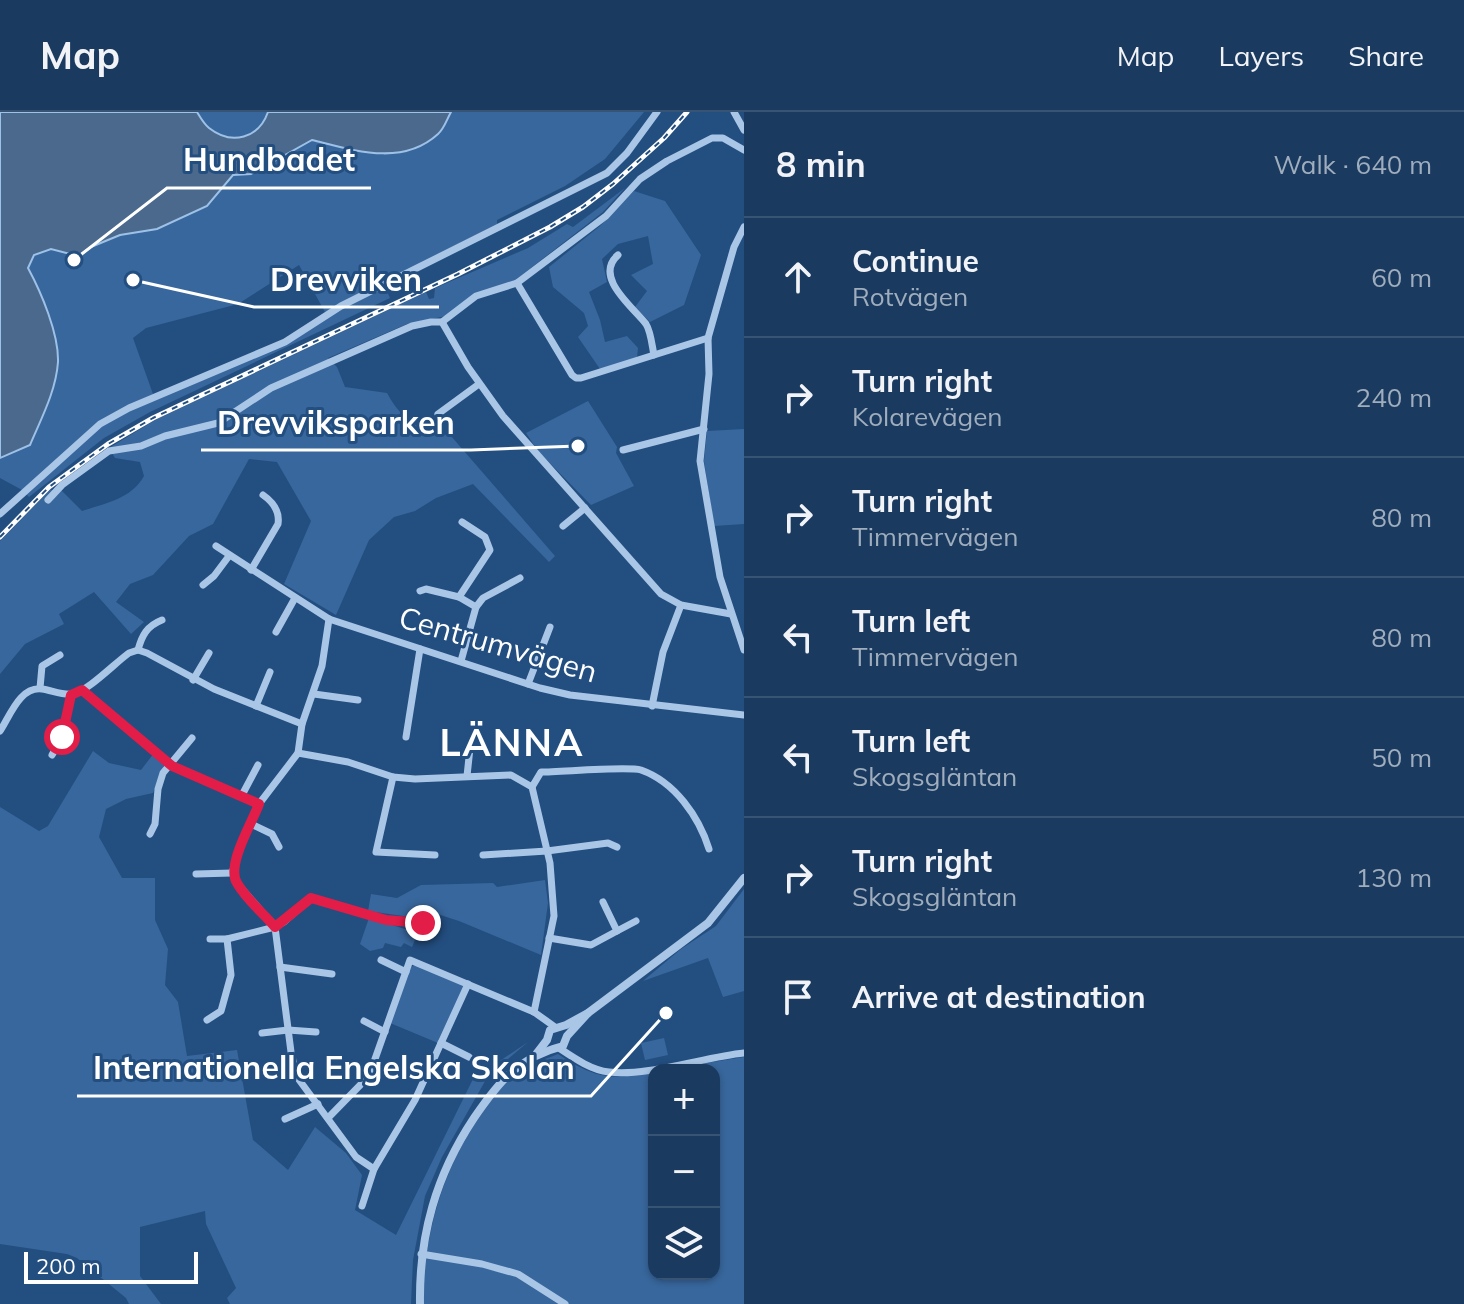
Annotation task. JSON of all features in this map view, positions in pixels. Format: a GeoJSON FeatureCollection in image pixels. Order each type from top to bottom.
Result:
{"type":"FeatureCollection","features":[{"type":"Feature","properties":{"kind":"street"},"geometry":{"type":"LineString","coordinates":[[0,514],[92,431],[129,408],[285,342],[369,291],[591,183],[607,173],[627,153],[657,112]]}},
{"type":"Feature","properties":{"kind":"street"},"geometry":{"type":"LineString","coordinates":[[734,112],[744,130]]}},
{"type":"Feature","properties":{"kind":"street"},"geometry":{"type":"LineString","coordinates":[[48,500],[62,485],[109,451],[141,446],[165,436],[218,423],[271,388],[412,326],[442,322],[476,296],[517,283],[606,216],[640,179],[712,138],[723,138],[744,150]]}},
{"type":"Feature","properties":{"kind":"street"},"geometry":{"type":"LineString","coordinates":[[744,227],[734,247],[708,338],[709,374],[700,461],[714,547],[731,614],[744,650]]}},
{"type":"Feature","properties":{"kind":"street"},"geometry":{"type":"LineString","coordinates":[[618,255],[609,270],[613,284],[628,306],[648,326],[654,355]]}},
{"type":"Feature","properties":{"kind":"street"},"geometry":{"type":"LineString","coordinates":[[517,283],[576,378],[708,338]]}},
{"type":"Feature","properties":{"kind":"street"},"geometry":{"type":"LineString","coordinates":[[442,322],[479,384],[503,416],[661,594],[681,605],[731,614]]}},
{"type":"Feature","properties":{"kind":"street"},"geometry":{"type":"LineString","coordinates":[[438,414],[479,384]]}},
{"type":"Feature","properties":{"kind":"street"},"geometry":{"type":"LineString","coordinates":[[623,450],[704,429]]}},
{"type":"Feature","properties":{"kind":"street"},"geometry":{"type":"LineString","coordinates":[[251,570],[278,524],[279,516],[273,502],[263,495]]}},
{"type":"Feature","properties":{"kind":"street"},"geometry":{"type":"LineString","coordinates":[[563,526],[585,508]]}},
{"type":"Feature","properties":{"kind":"street"},"geometry":{"type":"LineString","coordinates":[[459,597],[490,550],[485,537],[462,522]]}},
{"type":"Feature","properties":{"kind":"street","name":"Centrumvägen"},"geometry":{"type":"LineString","coordinates":[[216,546],[329,619],[528,684],[570,695],[744,715]]}},
{"type":"Feature","properties":{"kind":"street"},"geometry":{"type":"LineString","coordinates":[[203,585],[229,556]]}},
{"type":"Feature","properties":{"kind":"street"},"geometry":{"type":"LineString","coordinates":[[461,661],[476,607],[483,598],[520,578]]}},
{"type":"Feature","properties":{"kind":"street"},"geometry":{"type":"LineString","coordinates":[[420,591],[426,589],[459,597],[476,607]]}},
{"type":"Feature","properties":{"kind":"street"},"geometry":{"type":"LineString","coordinates":[[276,632],[295,598]]}},
{"type":"Feature","properties":{"kind":"street"},"geometry":{"type":"LineString","coordinates":[[652,706],[656,678],[681,605]]}},
{"type":"Feature","properties":{"kind":"street"},"geometry":{"type":"LineString","coordinates":[[329,619],[322,666],[302,724],[298,753],[259,804],[232,873],[275,927],[294,1069],[356,1157],[370,1169]]}},
{"type":"Feature","properties":{"kind":"street"},"geometry":{"type":"LineString","coordinates":[[138,650],[142,635],[153,623],[162,620]]}},
{"type":"Feature","properties":{"kind":"street"},"geometry":{"type":"LineString","coordinates":[[528,684],[550,627]]}},
{"type":"Feature","properties":{"kind":"street"},"geometry":{"type":"LineString","coordinates":[[406,737],[420,649]]}},
{"type":"Feature","properties":{"kind":"street"},"geometry":{"type":"LineString","coordinates":[[0,731],[29,690],[40,688],[71,695],[82,690],[129,653],[138,650],[193,680],[302,724]]}},
{"type":"Feature","properties":{"kind":"street"},"geometry":{"type":"LineString","coordinates":[[193,680],[209,653]]}},
{"type":"Feature","properties":{"kind":"street"},"geometry":{"type":"LineString","coordinates":[[40,688],[42,666],[60,655]]}},
{"type":"Feature","properties":{"kind":"street"},"geometry":{"type":"LineString","coordinates":[[256,706],[270,672]]}},
{"type":"Feature","properties":{"kind":"street"},"geometry":{"type":"LineString","coordinates":[[82,690],[172,766],[259,804]]}},
{"type":"Feature","properties":{"kind":"street"},"geometry":{"type":"LineString","coordinates":[[314,694],[358,700]]}},
{"type":"Feature","properties":{"kind":"street"},"geometry":{"type":"LineString","coordinates":[[52,755],[62,737],[71,695]]}},
{"type":"Feature","properties":{"kind":"street"},"geometry":{"type":"LineString","coordinates":[[150,834],[155,824],[158,789],[163,773],[172,766],[192,738]]}},
{"type":"Feature","properties":{"kind":"street"},"geometry":{"type":"LineString","coordinates":[[467,776],[470,748]]}},
{"type":"Feature","properties":{"kind":"street"},"geometry":{"type":"LineString","coordinates":[[298,753],[348,762],[393,777],[511,775],[532,787]]}},
{"type":"Feature","properties":{"kind":"street"},"geometry":{"type":"LineString","coordinates":[[241,797],[258,765]]}},
{"type":"Feature","properties":{"kind":"street"},"geometry":{"type":"LineString","coordinates":[[534,1012],[554,916],[547,851],[532,787],[541,772],[640,770],[678,795],[693,815],[709,849]]}},
{"type":"Feature","properties":{"kind":"street"},"geometry":{"type":"LineString","coordinates":[[393,777],[376,852],[435,855]]}},
{"type":"Feature","properties":{"kind":"street"},"geometry":{"type":"LineString","coordinates":[[251,824],[272,834],[279,847]]}},
{"type":"Feature","properties":{"kind":"street"},"geometry":{"type":"LineString","coordinates":[[483,855],[608,843],[617,847]]}},
{"type":"Feature","properties":{"kind":"street"},"geometry":{"type":"LineString","coordinates":[[196,874],[232,873]]}},
{"type":"Feature","properties":{"kind":"street"},"geometry":{"type":"LineString","coordinates":[[537,1053],[552,1032],[588,1013],[708,923],[744,878]]}},
{"type":"Feature","properties":{"kind":"street"},"geometry":{"type":"LineString","coordinates":[[210,939],[227,939],[275,927],[311,898],[386,920],[423,923]]}},
{"type":"Feature","properties":{"kind":"street"},"geometry":{"type":"LineString","coordinates":[[603,902],[617,931]]}},
{"type":"Feature","properties":{"kind":"street"},"geometry":{"type":"LineString","coordinates":[[549,938],[591,945],[636,921]]}},
{"type":"Feature","properties":{"kind":"street"},"geometry":{"type":"LineString","coordinates":[[207,1020],[221,1011],[226,1000],[231,975],[227,939]]}},
{"type":"Feature","properties":{"kind":"street"},"geometry":{"type":"LineString","coordinates":[[381,960],[406,972]]}},
{"type":"Feature","properties":{"kind":"street"},"geometry":{"type":"LineString","coordinates":[[328,1118],[369,1076],[410,960],[534,1012],[552,1032],[557,1048],[607,1072],[633,1072],[744,1053]]}},
{"type":"Feature","properties":{"kind":"street"},"geometry":{"type":"LineString","coordinates":[[280,967],[332,974]]}},
{"type":"Feature","properties":{"kind":"street"},"geometry":{"type":"LineString","coordinates":[[362,1206],[370,1169],[415,1100],[468,984]]}},
{"type":"Feature","properties":{"kind":"street"},"geometry":{"type":"LineString","coordinates":[[420,1304],[421,1254],[430,1209],[449,1158],[500,1082],[520,1063],[537,1053],[557,1048],[588,1013]]}},
{"type":"Feature","properties":{"kind":"street"},"geometry":{"type":"LineString","coordinates":[[364,1021],[385,1032]]}},
{"type":"Feature","properties":{"kind":"street"},"geometry":{"type":"LineString","coordinates":[[262,1033],[288,1030],[316,1032]]}},
{"type":"Feature","properties":{"kind":"street"},"geometry":{"type":"LineString","coordinates":[[552,1032],[567,1038],[577,1060]]}},
{"type":"Feature","properties":{"kind":"street"},"geometry":{"type":"LineString","coordinates":[[441,1043],[469,1057]]}},
{"type":"Feature","properties":{"kind":"street"},"geometry":{"type":"LineString","coordinates":[[285,1119],[318,1104]]}},
{"type":"Feature","properties":{"kind":"street"},"geometry":{"type":"LineString","coordinates":[[421,1254],[482,1264],[518,1274],[565,1304]]}},
{"type":"Feature","properties":{"kind":"shaded area"},"geometry":{"type":"Polygon","coordinates":[[[0,112],[197,112],[209,128],[235,138],[258,128],[268,112],[451,112],[438,134],[409,150],[377,153],[312,140],[251,174],[233,175],[207,206],[157,229],[120,235],[78,256],[51,249],[34,255],[28,268],[52,326],[58,351],[57,373],[30,445],[0,458],[0,112]]]}},
{"type":"Feature","properties":{"kind":"shaded area"},"geometry":{"type":"Polygon","coordinates":[[[77,112],[644,112],[605,159],[565,186],[325,312],[299,265],[238,304],[146,328],[133,338],[153,394],[127,406],[22,490],[0,478],[0,458],[30,445],[0,210],[77,112]]]}},
{"type":"Feature","properties":{"kind":"shaded area"},"geometry":{"type":"Polygon","coordinates":[[[625,188],[603,212],[514,281],[474,295],[446,316],[407,324],[328,358],[337,367],[345,387],[387,393],[399,411],[413,423],[451,436],[555,556],[549,562],[473,484],[436,498],[415,511],[394,517],[369,540],[336,615],[284,584],[311,521],[277,462],[249,459],[213,524],[189,536],[153,575],[130,584],[116,602],[144,622],[131,634],[94,592],[59,614],[64,624],[25,644],[0,674],[0,541],[50,490],[61,490],[82,511],[125,495],[144,476],[140,462],[115,458],[109,448],[155,420],[426,292],[429,299],[434,298],[435,288],[528,248],[567,224],[573,227],[625,188]]]}},
{"type":"Feature","properties":{"kind":"shaded area"},"geometry":{"type":"Polygon","coordinates":[[[634,191],[665,201],[701,255],[684,305],[650,322],[635,307],[647,291],[631,275],[653,264],[648,236],[618,244],[602,259],[607,282],[589,292],[605,342],[627,336],[638,348],[637,358],[600,369],[578,337],[588,326],[584,313],[553,287],[549,267],[600,226],[634,191]]]}},
{"type":"Feature","properties":{"kind":"shaded area"},"geometry":{"type":"Polygon","coordinates":[[[384,285],[390,298],[150,412],[104,438],[29,497],[25,493],[101,426],[130,409],[286,343],[384,285]]]}},
{"type":"Feature","properties":{"kind":"shaded area"},"geometry":{"type":"Polygon","coordinates":[[[588,401],[617,447],[616,453],[634,486],[591,505],[538,451],[526,433],[588,401]]]}},
{"type":"Feature","properties":{"kind":"shaded area"},"geometry":{"type":"Polygon","coordinates":[[[744,429],[744,524],[714,526],[704,461],[707,431],[744,429]]]}},
{"type":"Feature","properties":{"kind":"shaded area"},"geometry":{"type":"Polygon","coordinates":[[[93,751],[109,763],[141,770],[154,753],[165,763],[153,793],[126,799],[106,809],[99,837],[122,878],[155,878],[155,920],[168,949],[165,985],[178,1002],[187,1056],[237,1050],[253,1140],[288,1170],[315,1127],[346,1153],[362,1175],[355,1210],[396,1235],[473,1079],[528,1042],[488,1076],[442,1157],[425,1196],[413,1260],[411,1304],[230,1304],[227,1298],[236,1288],[206,1224],[205,1211],[140,1227],[140,1276],[161,1304],[129,1304],[126,1298],[77,1258],[67,1254],[0,1244],[0,807],[39,831],[48,826],[93,751]]]}},
{"type":"Feature","properties":{"kind":"shaded area"},"geometry":{"type":"Polygon","coordinates":[[[545,880],[548,903],[541,955],[434,913],[431,920],[368,911],[371,894],[397,898],[421,885],[493,883],[497,887],[545,880]]]}},
{"type":"Feature","properties":{"kind":"shaded area"},"geometry":{"type":"Polygon","coordinates":[[[744,889],[744,991],[723,997],[708,958],[643,981],[681,949],[716,926],[744,889]]]}},
{"type":"Feature","properties":{"kind":"shaded area"},"geometry":{"type":"Polygon","coordinates":[[[369,918],[418,933],[412,947],[404,943],[401,947],[385,943],[383,948],[370,951],[360,944],[369,918]]]}},
{"type":"Feature","properties":{"kind":"shaded area"},"geometry":{"type":"Polygon","coordinates":[[[421,964],[465,985],[438,1043],[390,1023],[410,967],[421,964]]]}},
{"type":"Feature","properties":{"kind":"shaded area"},"geometry":{"type":"Polygon","coordinates":[[[664,1038],[668,1055],[645,1060],[641,1043],[664,1038]]]}},
{"type":"Feature","properties":{"kind":"shaded area"},"geometry":{"type":"Polygon","coordinates":[[[558,1054],[593,1073],[625,1076],[648,1073],[648,1280],[720,1280],[720,1064],[700,1064],[744,1057],[744,1304],[423,1304],[427,1251],[447,1177],[486,1108],[508,1081],[528,1066],[558,1054]]]}},
{"type":"Feature","properties":{"kind":"railway"},"geometry":{"type":"LineString","coordinates":[[0,537],[49,487],[108,444],[153,418],[458,274],[583,207],[664,138],[687,112]]}},
{"type":"Feature","properties":{"kind":"place","name":"Hundbadet"},"geometry":{"type":"Point","coordinates":[74,260]}},
{"type":"Feature","properties":{"kind":"place","name":"Drevviken"},"geometry":{"type":"Point","coordinates":[133,280]}},
{"type":"Feature","properties":{"kind":"place","name":"Drevviksparken"},"geometry":{"type":"Point","coordinates":[578,446]}},
{"type":"Feature","properties":{"kind":"place","name":"Internationella Engelska Skolan"},"geometry":{"type":"Point","coordinates":[666,1013]}},
{"type":"Feature","properties":{"kind":"district","name":"LÄNNA"},"geometry":{"type":"Point","coordinates":[512,743]}},
{"type":"Feature","properties":{"kind":"route"},"geometry":{"type":"LineString","coordinates":[[62,737],[71,695],[82,690],[172,766],[259,804],[232,873],[275,927],[311,898],[386,920],[423,923]]}}]}
